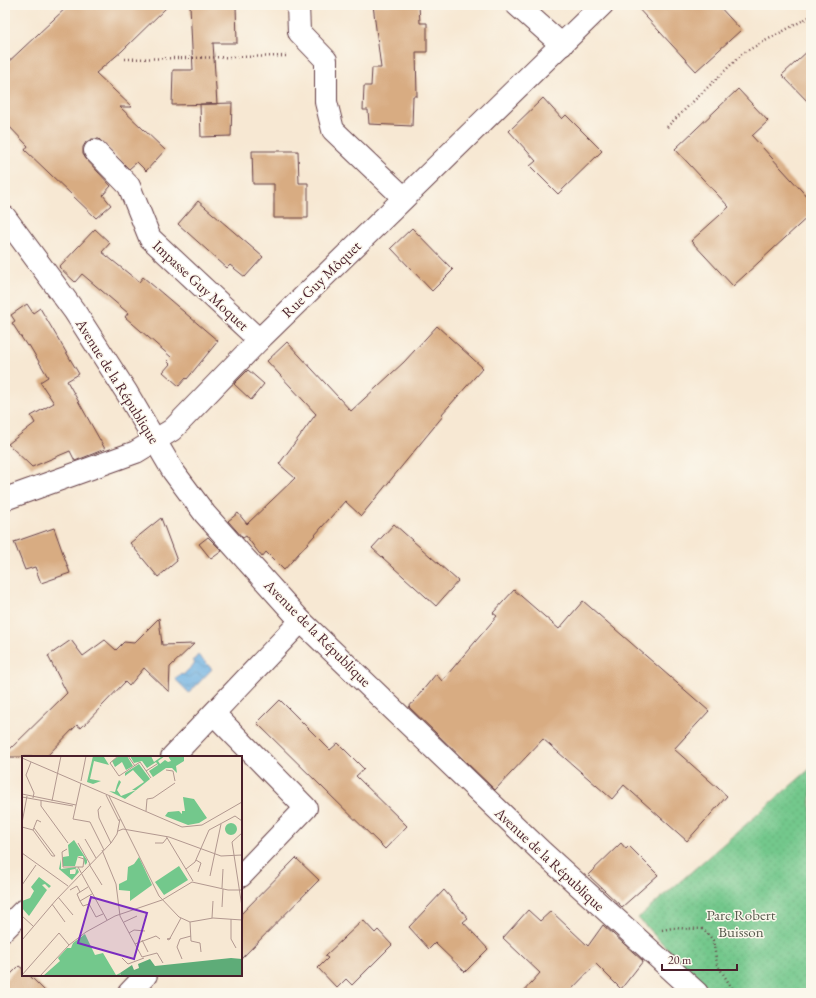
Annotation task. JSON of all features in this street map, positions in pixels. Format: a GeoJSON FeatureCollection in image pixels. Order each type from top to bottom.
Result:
{"type":"FeatureCollection","features":[{"type":"Feature","properties":{"kind":"street"},"geometry":{"type":"LineString","coordinates":[[298,5],[299,32],[326,60],[326,102],[333,130],[404,198]]}},
{"type":"Feature","properties":{"kind":"street"},"geometry":{"type":"LineString","coordinates":[[517,5],[562,45]]}},
{"type":"Feature","properties":{"kind":"street","name":"Rue Guy Môquet"},"geometry":{"type":"LineString","coordinates":[[5,499],[136,452],[172,430],[259,340],[602,5]]}},
{"type":"Feature","properties":{"kind":"street","name":"Impasse Guy Moquet"},"geometry":{"type":"LineString","coordinates":[[95,151],[129,186],[150,238],[259,340]]}},
{"type":"Feature","properties":{"kind":"street","name":"Avenue de la République"},"geometry":{"type":"LineString","coordinates":[[5,217],[75,312],[173,471],[206,514],[301,621],[542,852],[697,993]]}},
{"type":"Feature","properties":{"kind":"street"},"geometry":{"type":"LineString","coordinates":[[173,756],[301,621]]}},
{"type":"Feature","properties":{"kind":"street"},"geometry":{"type":"LineString","coordinates":[[214,714],[306,808],[242,875]]}},
{"type":"Feature","properties":{"kind":"street"},"geometry":{"type":"LineString","coordinates":[[5,929],[22,912]]}},
{"type":"Feature","properties":{"kind":"street"},"geometry":{"type":"LineString","coordinates":[[129,993],[145,976]]}},
{"type":"Feature","properties":{"kind":"path"},"geometry":{"type":"LineString","coordinates":[[667,127],[743,53],[811,16]]}},
{"type":"Feature","properties":{"kind":"path"},"geometry":{"type":"LineString","coordinates":[[125,59],[322,56]]}},
{"type":"Feature","properties":{"kind":"path"},"geometry":{"type":"LineString","coordinates":[[632,934],[673,928],[703,929],[713,940],[717,964],[735,993]]}},
{"type":"Feature","properties":{"kind":"green space","name":"Parc Robert Buisson"},"geometry":{"type":"Polygon","coordinates":[[[811,768],[811,993],[714,993],[683,965],[638,918],[811,768]]]}},
{"type":"Feature","properties":{"kind":"water"},"geometry":{"type":"Polygon","coordinates":[[[198,655],[212,669],[189,693],[175,679],[181,673],[183,675],[195,663],[193,661],[198,655]]]}},
{"type":"Feature","properties":{"kind":"building"},"geometry":{"type":"Polygon","coordinates":[[[69,5],[169,5],[122,51],[96,73],[132,107],[120,107],[165,150],[146,171],[137,162],[129,169],[99,139],[92,139],[86,142],[83,147],[83,154],[111,186],[103,195],[111,205],[96,218],[25,150],[28,146],[5,122],[5,65],[69,5]]]}},
{"type":"Feature","properties":{"kind":"building"},"geometry":{"type":"Polygon","coordinates":[[[190,5],[236,5],[237,43],[213,43],[217,104],[172,105],[173,70],[193,70],[190,5]]]}},
{"type":"Feature","properties":{"kind":"building"},"geometry":{"type":"Polygon","coordinates":[[[373,5],[419,5],[420,23],[427,23],[427,52],[416,52],[417,96],[413,96],[412,126],[369,124],[368,110],[363,110],[364,86],[371,86],[372,68],[381,68],[373,5]]]}},
{"type":"Feature","properties":{"kind":"building"},"geometry":{"type":"Polygon","coordinates":[[[635,5],[718,5],[741,30],[696,71],[635,5]]]}},
{"type":"Feature","properties":{"kind":"building"},"geometry":{"type":"Polygon","coordinates":[[[811,48],[811,105],[782,75],[811,48]]]}},
{"type":"Feature","properties":{"kind":"building"},"geometry":{"type":"Polygon","coordinates":[[[738,89],[768,121],[752,136],[811,201],[811,214],[733,286],[691,241],[729,207],[675,149],[738,89]]]}},
{"type":"Feature","properties":{"kind":"building"},"geometry":{"type":"Polygon","coordinates":[[[543,98],[562,119],[566,115],[602,151],[558,194],[530,166],[536,161],[509,131],[543,98]]]}},
{"type":"Feature","properties":{"kind":"building"},"geometry":{"type":"Polygon","coordinates":[[[232,103],[231,136],[201,137],[200,104],[232,103]]]}},
{"type":"Feature","properties":{"kind":"building"},"geometry":{"type":"Polygon","coordinates":[[[252,151],[298,151],[299,183],[308,183],[308,218],[274,218],[274,184],[253,184],[252,151]]]}},
{"type":"Feature","properties":{"kind":"building"},"geometry":{"type":"Polygon","coordinates":[[[198,201],[263,257],[245,277],[230,265],[227,268],[178,224],[198,201]]]}},
{"type":"Feature","properties":{"kind":"building"},"geometry":{"type":"Polygon","coordinates":[[[412,228],[453,270],[432,291],[391,248],[412,228]]]}},
{"type":"Feature","properties":{"kind":"building"},"geometry":{"type":"Polygon","coordinates":[[[95,229],[110,243],[102,252],[139,282],[143,277],[218,341],[187,379],[186,378],[179,386],[163,372],[170,364],[167,361],[171,357],[125,317],[128,313],[82,274],[75,282],[59,267],[95,229]]]}},
{"type":"Feature","properties":{"kind":"building"},"geometry":{"type":"Polygon","coordinates":[[[27,304],[33,313],[40,308],[79,374],[67,381],[105,449],[75,461],[70,451],[32,467],[8,444],[35,423],[31,416],[54,403],[40,382],[48,377],[29,345],[27,346],[12,323],[15,321],[11,315],[27,304]]]}},
{"type":"Feature","properties":{"kind":"building"},"geometry":{"type":"Polygon","coordinates":[[[437,326],[483,368],[441,415],[443,416],[361,516],[345,501],[284,570],[266,552],[262,557],[246,536],[243,538],[228,521],[238,513],[247,524],[295,478],[279,464],[316,414],[267,361],[287,342],[351,411],[404,362],[437,326]]]}},
{"type":"Feature","properties":{"kind":"building"},"geometry":{"type":"Polygon","coordinates":[[[248,370],[264,384],[251,400],[234,384],[248,370]]]}},
{"type":"Feature","properties":{"kind":"building"},"geometry":{"type":"Polygon","coordinates":[[[161,518],[177,561],[158,577],[130,543],[161,518]]]}},
{"type":"Feature","properties":{"kind":"building"},"geometry":{"type":"Polygon","coordinates":[[[394,524],[458,581],[436,606],[372,548],[394,524]]]}},
{"type":"Feature","properties":{"kind":"building"},"geometry":{"type":"Polygon","coordinates":[[[54,528],[70,573],[41,583],[35,567],[25,570],[14,542],[54,528]]]}},
{"type":"Feature","properties":{"kind":"building"},"geometry":{"type":"Polygon","coordinates":[[[208,537],[222,551],[211,559],[199,544],[208,537]]]}},
{"type":"Feature","properties":{"kind":"building"},"geometry":{"type":"Polygon","coordinates":[[[514,590],[559,629],[583,601],[709,711],[674,749],[727,796],[687,841],[624,785],[612,799],[543,739],[495,790],[409,707],[436,674],[442,681],[497,616],[493,613],[514,590]]]}},
{"type":"Feature","properties":{"kind":"building"},"geometry":{"type":"Polygon","coordinates":[[[159,618],[162,645],[194,644],[170,667],[169,692],[144,668],[129,686],[125,682],[81,728],[77,725],[47,756],[5,757],[5,754],[67,693],[48,656],[71,640],[83,656],[105,640],[116,650],[124,642],[134,643],[159,618]]]}},
{"type":"Feature","properties":{"kind":"building"},"geometry":{"type":"Polygon","coordinates":[[[280,700],[330,750],[338,743],[364,769],[356,776],[407,826],[385,849],[257,723],[280,700]]]}},
{"type":"Feature","properties":{"kind":"building"},"geometry":{"type":"Polygon","coordinates":[[[621,843],[626,849],[629,846],[658,875],[622,907],[588,875],[621,843]]]}},
{"type":"Feature","properties":{"kind":"building"},"geometry":{"type":"Polygon","coordinates":[[[296,858],[319,880],[242,958],[242,913],[296,858]]]}},
{"type":"Feature","properties":{"kind":"building"},"geometry":{"type":"Polygon","coordinates":[[[444,890],[468,918],[463,922],[488,949],[465,972],[435,943],[429,949],[409,927],[444,890]]]}},
{"type":"Feature","properties":{"kind":"building"},"geometry":{"type":"Polygon","coordinates":[[[528,910],[540,921],[551,911],[588,946],[603,925],[643,961],[621,989],[596,964],[568,993],[522,993],[540,973],[503,938],[528,910]]]}},
{"type":"Feature","properties":{"kind":"building"},"geometry":{"type":"Polygon","coordinates":[[[363,920],[375,933],[378,930],[392,945],[352,985],[346,979],[337,988],[318,968],[328,958],[325,956],[363,920]]]}},
{"type":"Feature","properties":{"kind":"building"},"geometry":{"type":"Polygon","coordinates":[[[19,966],[22,968],[22,976],[30,976],[47,993],[5,993],[5,980],[19,966]]]}}]}
